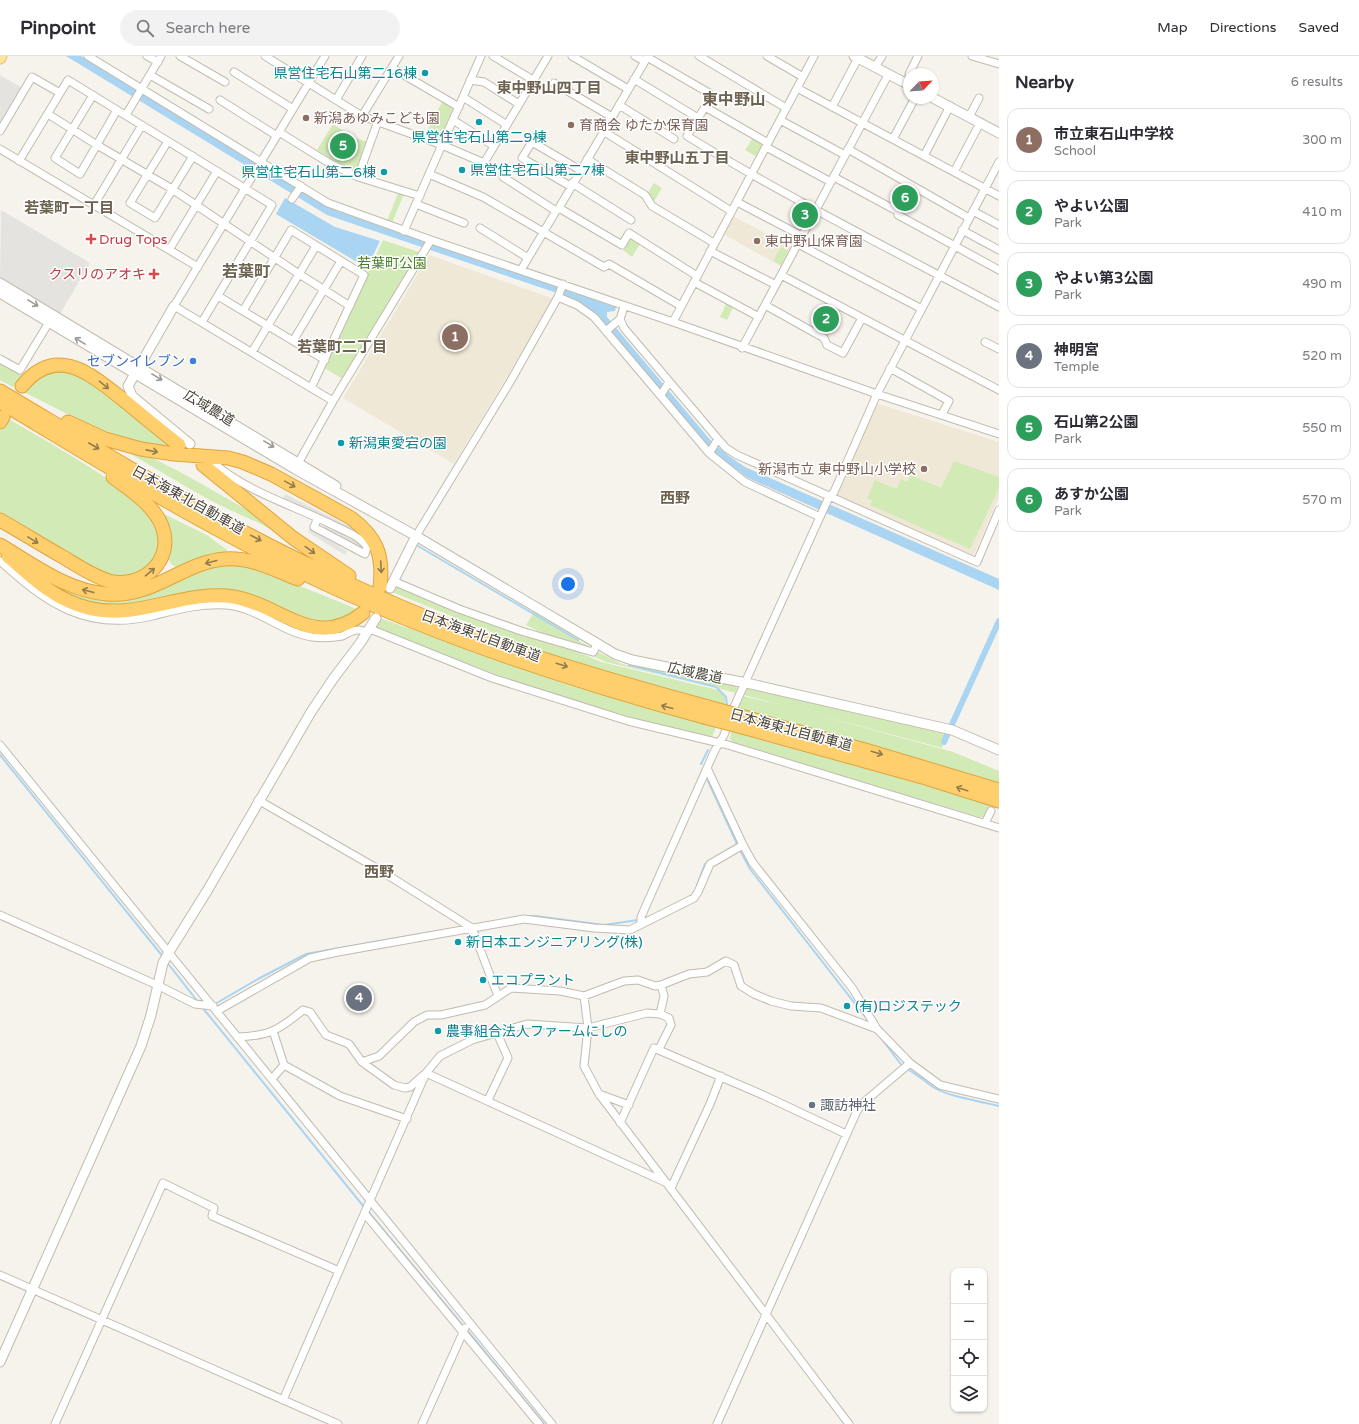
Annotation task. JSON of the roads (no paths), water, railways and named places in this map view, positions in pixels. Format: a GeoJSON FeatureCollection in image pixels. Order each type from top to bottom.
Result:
{"type":"FeatureCollection","features":[{"type":"Feature","properties":{"kind":"highway"},"geometry":{"type":"LineString","coordinates":[[22,386],[31,377],[45,368],[61,365],[76,368],[94,377],[184,444]]}},
{"type":"Feature","properties":{"kind":"highway"},"geometry":{"type":"LineString","coordinates":[[0,388],[75,426],[112,441],[157,452],[228,458],[243,462],[271,474],[351,518],[360,525],[371,536],[379,552],[382,568],[388,585]]}},
{"type":"Feature","properties":{"kind":"highway","name":"日本海東北自動車道"},"geometry":{"type":"LineString","coordinates":[[0,391],[173,492],[293,557],[421,615],[498,644],[706,712]]}},
{"type":"Feature","properties":{"kind":"highway","name":"日本海東北自動車道"},"geometry":{"type":"LineString","coordinates":[[0,402],[132,481],[242,542],[327,585],[420,625],[527,665],[758,726],[926,778],[995,806]]}},
{"type":"Feature","properties":{"kind":"highway"},"geometry":{"type":"LineString","coordinates":[[0,520],[86,571],[110,581],[125,582],[141,579],[158,565],[164,547],[162,526],[156,517],[130,491],[108,474],[1,415]]}},
{"type":"Feature","properties":{"kind":"highway"},"geometry":{"type":"LineString","coordinates":[[209,465],[293,538],[337,569],[357,580],[460,625],[498,644]]}},
{"type":"Feature","properties":{"kind":"highway"},"geometry":{"type":"LineString","coordinates":[[0,545],[63,582],[85,590],[108,594],[125,594],[144,591],[210,561],[225,558],[252,561],[420,625]]}},
{"type":"Feature","properties":{"kind":"highway"},"geometry":{"type":"LineString","coordinates":[[0,549],[33,579],[57,596],[72,603],[102,611],[132,611],[186,598],[219,596],[249,601],[295,622],[320,628],[342,626],[353,621],[363,613]]}},
{"type":"Feature","properties":{"kind":"highway","name":"日本海東北自動車道"},"geometry":{"type":"LineString","coordinates":[[758,726],[865,750],[999,790]]}},
{"type":"Feature","properties":{"kind":"street"},"geometry":{"type":"LineString","coordinates":[[88,56],[262,161],[328,203],[563,286],[673,322],[742,348],[999,434]]}},
{"type":"Feature","properties":{"kind":"street"},"geometry":{"type":"LineString","coordinates":[[126,115],[159,59],[147,56]]}},
{"type":"Feature","properties":{"kind":"street"},"geometry":{"type":"LineString","coordinates":[[180,56],[225,82]]}},
{"type":"Feature","properties":{"kind":"street"},"geometry":{"type":"LineString","coordinates":[[265,56],[362,116],[442,145],[484,163],[548,56]]}},
{"type":"Feature","properties":{"kind":"street"},"geometry":{"type":"LineString","coordinates":[[184,444],[132,396],[128,386],[174,306],[325,56]]}},
{"type":"Feature","properties":{"kind":"street"},"geometry":{"type":"LineString","coordinates":[[336,100],[362,56]]}},
{"type":"Feature","properties":{"kind":"street"},"geometry":{"type":"LineString","coordinates":[[404,231],[481,56]]}},
{"type":"Feature","properties":{"kind":"street"},"geometry":{"type":"LineString","coordinates":[[493,56],[533,80]]}},
{"type":"Feature","properties":{"kind":"street"},"geometry":{"type":"LineString","coordinates":[[572,56],[628,89]]}},
{"type":"Feature","properties":{"kind":"street"},"geometry":{"type":"LineString","coordinates":[[635,56],[646,58],[709,93]]}},
{"type":"Feature","properties":{"kind":"street"},"geometry":{"type":"LineString","coordinates":[[699,56],[786,108]]}},
{"type":"Feature","properties":{"kind":"street"},"geometry":{"type":"LineString","coordinates":[[767,56],[803,77]]}},
{"type":"Feature","properties":{"kind":"street"},"geometry":{"type":"LineString","coordinates":[[673,322],[814,56]]}},
{"type":"Feature","properties":{"kind":"street"},"geometry":{"type":"LineString","coordinates":[[875,67],[882,56]]}},
{"type":"Feature","properties":{"kind":"street"},"geometry":{"type":"LineString","coordinates":[[913,68],[918,56]]}},
{"type":"Feature","properties":{"kind":"street"},"geometry":{"type":"LineString","coordinates":[[972,56],[999,64]]}},
{"type":"Feature","properties":{"kind":"street"},"geometry":{"type":"LineString","coordinates":[[362,116],[392,68],[397,57]]}},
{"type":"Feature","properties":{"kind":"street"},"geometry":{"type":"LineString","coordinates":[[832,107],[856,57],[888,75],[903,78]]}},
{"type":"Feature","properties":{"kind":"street"},"geometry":{"type":"LineString","coordinates":[[521,270],[646,58]]}},
{"type":"Feature","properties":{"kind":"street"},"geometry":{"type":"LineString","coordinates":[[392,68],[459,107]]}},
{"type":"Feature","properties":{"kind":"street"},"geometry":{"type":"LineString","coordinates":[[234,72],[293,109]]}},
{"type":"Feature","properties":{"kind":"street"},"geometry":{"type":"LineString","coordinates":[[150,74],[208,109]]}},
{"type":"Feature","properties":{"kind":"street"},"geometry":{"type":"LineString","coordinates":[[742,348],[888,75]]}},
{"type":"Feature","properties":{"kind":"street"},"geometry":{"type":"LineString","coordinates":[[0,131],[32,77],[60,93]]}},
{"type":"Feature","properties":{"kind":"street"},"geometry":{"type":"LineString","coordinates":[[634,79],[698,118]]}},
{"type":"Feature","properties":{"kind":"street"},"geometry":{"type":"LineString","coordinates":[[19,161],[68,80],[272,205],[202,322]]}},
{"type":"Feature","properties":{"kind":"street"},"geometry":{"type":"LineString","coordinates":[[470,80],[484,82],[519,104]]}},
{"type":"Feature","properties":{"kind":"street"},"geometry":{"type":"LineString","coordinates":[[554,83],[612,117]]}},
{"type":"Feature","properties":{"kind":"street"},"geometry":{"type":"LineString","coordinates":[[797,88],[999,196]]}},
{"type":"Feature","properties":{"kind":"street"},"geometry":{"type":"LineString","coordinates":[[93,95],[55,158],[80,174],[117,110]]}},
{"type":"Feature","properties":{"kind":"street"},"geometry":{"type":"LineString","coordinates":[[463,97],[506,125]]}},
{"type":"Feature","properties":{"kind":"street"},"geometry":{"type":"LineString","coordinates":[[969,117],[979,98]]}},
{"type":"Feature","properties":{"kind":"street"},"geometry":{"type":"LineString","coordinates":[[220,100],[329,163],[358,177],[420,196]]}},
{"type":"Feature","properties":{"kind":"street"},"geometry":{"type":"LineString","coordinates":[[939,101],[999,133]]}},
{"type":"Feature","properties":{"kind":"street"},"geometry":{"type":"LineString","coordinates":[[893,139],[912,104]]}},
{"type":"Feature","properties":{"kind":"street"},"geometry":{"type":"LineString","coordinates":[[619,105],[674,139]]}},
{"type":"Feature","properties":{"kind":"street"},"geometry":{"type":"LineString","coordinates":[[924,156],[950,106]]}},
{"type":"Feature","properties":{"kind":"street"},"geometry":{"type":"LineString","coordinates":[[999,270],[898,216],[897,211],[767,145],[705,107],[687,136],[751,175],[816,211],[999,307]]}},
{"type":"Feature","properties":{"kind":"street"},"geometry":{"type":"LineString","coordinates":[[48,114],[96,145],[172,189],[299,274],[350,306]]}},
{"type":"Feature","properties":{"kind":"street"},"geometry":{"type":"LineString","coordinates":[[453,120],[494,146]]}},
{"type":"Feature","properties":{"kind":"street"},"geometry":{"type":"LineString","coordinates":[[780,120],[971,214],[999,225]]}},
{"type":"Feature","properties":{"kind":"street"},"geometry":{"type":"LineString","coordinates":[[358,177],[378,121]]}},
{"type":"Feature","properties":{"kind":"street"},"geometry":{"type":"LineString","coordinates":[[954,172],[980,123]]}},
{"type":"Feature","properties":{"kind":"street"},"geometry":{"type":"LineString","coordinates":[[94,205],[142,125]]}},
{"type":"Feature","properties":{"kind":"street"},"geometry":{"type":"LineString","coordinates":[[603,131],[732,211]]}},
{"type":"Feature","properties":{"kind":"street"},"geometry":{"type":"LineString","coordinates":[[168,141],[130,203],[155,218],[193,156]]}},
{"type":"Feature","properties":{"kind":"street"},"geometry":{"type":"LineString","coordinates":[[580,170],[532,142],[522,158],[632,220]]}},
{"type":"Feature","properties":{"kind":"street"},"geometry":{"type":"LineString","coordinates":[[0,149],[198,267]]}},
{"type":"Feature","properties":{"kind":"street"},"geometry":{"type":"LineString","coordinates":[[587,159],[645,195],[652,206],[714,243]]}},
{"type":"Feature","properties":{"kind":"street"},"geometry":{"type":"LineString","coordinates":[[641,924],[641,917],[707,768],[820,516],[828,499],[834,492],[877,394],[938,274],[998,166]]}},
{"type":"Feature","properties":{"kind":"street"},"geometry":{"type":"LineString","coordinates":[[169,250],[217,171]]}},
{"type":"Feature","properties":{"kind":"street"},"geometry":{"type":"LineString","coordinates":[[429,174],[483,197],[604,267],[609,264],[681,306]]}},
{"type":"Feature","properties":{"kind":"street"},"geometry":{"type":"LineString","coordinates":[[503,177],[622,245],[628,233],[695,279],[759,317]]}},
{"type":"Feature","properties":{"kind":"street"},"geometry":{"type":"LineString","coordinates":[[292,199],[301,186]]}},
{"type":"Feature","properties":{"kind":"street"},"geometry":{"type":"LineString","coordinates":[[737,202],[802,236]]}},
{"type":"Feature","properties":{"kind":"street"},"geometry":{"type":"LineString","coordinates":[[416,204],[464,223]]}},
{"type":"Feature","properties":{"kind":"street"},"geometry":{"type":"LineString","coordinates":[[480,228],[528,258]]}},
{"type":"Feature","properties":{"kind":"street"},"geometry":{"type":"LineString","coordinates":[[243,311],[291,230],[364,275],[311,388]]}},
{"type":"Feature","properties":{"kind":"street"},"geometry":{"type":"LineString","coordinates":[[962,230],[999,250]]}},
{"type":"Feature","properties":{"kind":"street"},"geometry":{"type":"LineString","coordinates":[[297,465],[333,401],[431,240]]}},
{"type":"Feature","properties":{"kind":"street"},"geometry":{"type":"LineString","coordinates":[[798,244],[920,308]]}},
{"type":"Feature","properties":{"kind":"street"},"geometry":{"type":"LineString","coordinates":[[252,352],[316,246]]}},
{"type":"Feature","properties":{"kind":"street"},"geometry":{"type":"LineString","coordinates":[[710,251],[776,285]]}},
{"type":"Feature","properties":{"kind":"street"},"geometry":{"type":"LineString","coordinates":[[293,341],[341,261]]}},
{"type":"Feature","properties":{"kind":"street"},"geometry":{"type":"LineString","coordinates":[[781,275],[999,390]]}},
{"type":"Feature","properties":{"kind":"street","name":"広域農道"},"geometry":{"type":"LineString","coordinates":[[0,283],[51,319]]}},
{"type":"Feature","properties":{"kind":"street"},"geometry":{"type":"LineString","coordinates":[[563,286],[559,296],[510,382],[416,536],[388,585],[521,631],[592,652],[598,643]]}},
{"type":"Feature","properties":{"kind":"street","name":"広域農道"},"geometry":{"type":"LineString","coordinates":[[0,293],[51,319],[615,654],[632,660],[745,683],[952,730],[999,750]]}},
{"type":"Feature","properties":{"kind":"street"},"geometry":{"type":"LineString","coordinates":[[218,296],[325,360]]}},
{"type":"Feature","properties":{"kind":"street"},"geometry":{"type":"LineString","coordinates":[[559,296],[588,312],[607,330],[709,453],[745,482],[820,516]]}},
{"type":"Feature","properties":{"kind":"street"},"geometry":{"type":"LineString","coordinates":[[765,305],[824,338],[827,345],[843,353],[862,318]]}},
{"type":"Feature","properties":{"kind":"street"},"geometry":{"type":"LineString","coordinates":[[174,306],[333,401]]}},
{"type":"Feature","properties":{"kind":"street"},"geometry":{"type":"LineString","coordinates":[[607,330],[617,321],[624,307]]}},
{"type":"Feature","properties":{"kind":"street"},"geometry":{"type":"LineString","coordinates":[[0,359],[20,370],[51,319]]}},
{"type":"Feature","properties":{"kind":"street"},"geometry":{"type":"LineString","coordinates":[[617,321],[668,383],[726,448],[736,455],[828,499],[977,562],[999,510]]}},
{"type":"Feature","properties":{"kind":"street"},"geometry":{"type":"LineString","coordinates":[[985,342],[999,349]]}},
{"type":"Feature","properties":{"kind":"street"},"geometry":{"type":"LineString","coordinates":[[890,368],[949,401],[942,414]]}},
{"type":"Feature","properties":{"kind":"street"},"geometry":{"type":"LineString","coordinates":[[661,394],[668,383]]}},
{"type":"Feature","properties":{"kind":"street"},"geometry":{"type":"LineString","coordinates":[[710,452],[716,442]]}},
{"type":"Feature","properties":{"kind":"street"},"geometry":{"type":"LineString","coordinates":[[209,465],[318,518],[360,540],[367,547],[364,554],[314,527],[318,518]]}},
{"type":"Feature","properties":{"kind":"street"},"geometry":{"type":"LineString","coordinates":[[0,561],[46,600],[75,614],[105,620],[137,619],[198,605],[228,605],[260,615],[292,630],[310,636],[333,637],[357,630],[368,631],[492,678],[628,721],[719,744],[999,828]]}},
{"type":"Feature","properties":{"kind":"street"},"geometry":{"type":"LineString","coordinates":[[0,1362],[141,1046],[151,1015],[163,963],[207,891],[258,800],[322,695],[376,618]]}},
{"type":"Feature","properties":{"kind":"street"},"geometry":{"type":"LineString","coordinates":[[0,745],[552,1424]]}},
{"type":"Feature","properties":{"kind":"street"},"geometry":{"type":"LineString","coordinates":[[707,768],[743,846],[753,863],[852,989],[877,1030],[910,1063],[940,1085],[999,1099]]}},
{"type":"Feature","properties":{"kind":"street"},"geometry":{"type":"LineString","coordinates":[[258,800],[378,869],[472,928],[498,996]]}},
{"type":"Feature","properties":{"kind":"street"},"geometry":{"type":"LineString","coordinates":[[985,823],[995,806]]}},
{"type":"Feature","properties":{"kind":"street"},"geometry":{"type":"LineString","coordinates":[[0,915],[157,985],[195,1004],[215,1009],[310,958],[524,919],[617,930],[630,930],[694,898],[710,864],[743,846]]}},
{"type":"Feature","properties":{"kind":"street"},"geometry":{"type":"LineString","coordinates":[[362,1062],[379,1056],[414,1022],[427,1016],[441,1015],[485,1005],[511,988],[560,991],[584,996],[624,981],[638,980],[654,986],[661,985],[689,974],[707,972],[726,961],[734,966],[741,986],[754,994],[771,1001],[791,1006],[821,1008],[877,1030]]}},
{"type":"Feature","properties":{"kind":"street"},"geometry":{"type":"LineString","coordinates":[[660,1014],[664,996],[661,985]]}},
{"type":"Feature","properties":{"kind":"street"},"geometry":{"type":"LineString","coordinates":[[584,996],[588,1028],[584,1066],[599,1094],[849,1424]]}},
{"type":"Feature","properties":{"kind":"street"},"geometry":{"type":"LineString","coordinates":[[237,1037],[257,1036],[273,1031],[282,1027],[303,1010],[310,1012],[326,1035],[349,1044],[362,1062],[394,1085],[404,1088],[410,1087],[426,1073],[440,1056],[472,1040],[527,1024],[588,1028],[647,1012],[660,1014],[669,1018],[671,1025],[659,1049]]}},
{"type":"Feature","properties":{"kind":"street"},"geometry":{"type":"LineString","coordinates":[[273,1031],[284,1065],[340,1096],[407,1119]]}},
{"type":"Feature","properties":{"kind":"street"},"geometry":{"type":"LineString","coordinates":[[488,1100],[508,1058],[497,1033]]}},
{"type":"Feature","properties":{"kind":"street"},"geometry":{"type":"LineString","coordinates":[[620,1123],[654,1048],[721,1076],[846,1134]]}},
{"type":"Feature","properties":{"kind":"street"},"geometry":{"type":"LineString","coordinates":[[717,1424],[857,1111],[863,1103],[910,1063]]}},
{"type":"Feature","properties":{"kind":"street"},"geometry":{"type":"LineString","coordinates":[[272,1079],[284,1065]]}},
{"type":"Feature","properties":{"kind":"street"},"geometry":{"type":"LineString","coordinates":[[426,1073],[488,1100],[669,1185]]}},
{"type":"Feature","properties":{"kind":"street"},"geometry":{"type":"LineString","coordinates":[[283,1400],[426,1073]]}},
{"type":"Feature","properties":{"kind":"street"},"geometry":{"type":"LineString","coordinates":[[669,1185],[721,1076]]}},
{"type":"Feature","properties":{"kind":"street"},"geometry":{"type":"LineString","coordinates":[[599,1094],[629,1105]]}},
{"type":"Feature","properties":{"kind":"street"},"geometry":{"type":"LineString","coordinates":[[55,1424],[162,1183],[214,1208],[212,1216],[339,1271]]}},
{"type":"Feature","properties":{"kind":"street"},"geometry":{"type":"LineString","coordinates":[[365,1214],[539,1424]]}},
{"type":"Feature","properties":{"kind":"street"},"geometry":{"type":"LineString","coordinates":[[0,1274],[338,1424]]}},
{"type":"Feature","properties":{"kind":"street"},"geometry":{"type":"LineString","coordinates":[[422,1424],[464,1332],[467,1320]]}},
{"type":"Feature","properties":{"kind":"water"},"geometry":{"type":"Polygon","coordinates":[[[66,56],[81,56],[337,211],[616,307],[615,311],[607,312],[607,317],[712,442],[729,456],[745,467],[999,579],[999,590],[748,478],[708,448],[599,319],[557,293],[327,215],[66,56]]]}},
{"type":"Feature","properties":{"kind":"water"},"geometry":{"type":"Polygon","coordinates":[[[285,198],[335,227],[380,241],[367,268],[276,214],[285,198]]]}},
{"type":"Feature","properties":{"kind":"waterway"},"geometry":{"type":"LineString","coordinates":[[418,546],[578,640]]}},
{"type":"Feature","properties":{"kind":"waterway"},"geometry":{"type":"LineString","coordinates":[[944,742],[999,621]]}},
{"type":"Feature","properties":{"kind":"waterway"},"geometry":{"type":"LineString","coordinates":[[629,665],[716,687],[726,697],[727,705]]}},
{"type":"Feature","properties":{"kind":"waterway"},"geometry":{"type":"LineString","coordinates":[[701,764],[708,750]]}},
{"type":"Feature","properties":{"kind":"waterway"},"geometry":{"type":"LineString","coordinates":[[0,755],[164,958]]}},
{"type":"Feature","properties":{"kind":"waterway"},"geometry":{"type":"LineString","coordinates":[[708,781],[737,844]]}},
{"type":"Feature","properties":{"kind":"waterway"},"geometry":{"type":"LineString","coordinates":[[697,885],[705,864],[737,844]]}},
{"type":"Feature","properties":{"kind":"waterway"},"geometry":{"type":"LineString","coordinates":[[739,848],[750,869],[867,1019]]}},
{"type":"Feature","properties":{"kind":"waterway"},"geometry":{"type":"LineString","coordinates":[[526,916],[604,925],[638,920]]}},
{"type":"Feature","properties":{"kind":"waterway"},"geometry":{"type":"LineString","coordinates":[[215,1004],[258,979],[306,954],[443,930]]}},
{"type":"Feature","properties":{"kind":"waterway"},"geometry":{"type":"LineString","coordinates":[[166,961],[198,1002]]}},
{"type":"Feature","properties":{"kind":"waterway"},"geometry":{"type":"LineString","coordinates":[[202,1007],[364,1207]]}},
{"type":"Feature","properties":{"kind":"waterway"},"geometry":{"type":"LineString","coordinates":[[878,1034],[903,1067]]}},
{"type":"Feature","properties":{"kind":"waterway"},"geometry":{"type":"LineString","coordinates":[[907,1069],[933,1087],[947,1093],[999,1106]]}},
{"type":"Feature","properties":{"kind":"waterway"},"geometry":{"type":"LineString","coordinates":[[367,1210],[464,1327]]}},
{"type":"Feature","properties":{"kind":"waterway"},"geometry":{"type":"LineString","coordinates":[[467,1330],[544,1424]]}},
{"type":"Feature","properties":{"kind":"place","name":"県営住宅石山第二16棟"},"geometry":{"type":"Point","coordinates":[425,73]}},
{"type":"Feature","properties":{"kind":"place","name":"新潟あゆみこども園"},"geometry":{"type":"Point","coordinates":[306,118]}},
{"type":"Feature","properties":{"kind":"place","name":"県営住宅石山第二9棟"},"geometry":{"type":"Point","coordinates":[479,122]}},
{"type":"Feature","properties":{"kind":"place","name":"育商会 ゆたか保育園"},"geometry":{"type":"Point","coordinates":[571,125]}},
{"type":"Feature","properties":{"kind":"place","name":"石山第2公園"},"geometry":{"type":"Point","coordinates":[343,146]}},
{"type":"Feature","properties":{"kind":"place","name":"県営住宅石山第二7棟"},"geometry":{"type":"Point","coordinates":[462,170]}},
{"type":"Feature","properties":{"kind":"place","name":"県営住宅石山第二6棟"},"geometry":{"type":"Point","coordinates":[384,172]}},
{"type":"Feature","properties":{"kind":"place","name":"あすか公園"},"geometry":{"type":"Point","coordinates":[905,198]}},
{"type":"Feature","properties":{"kind":"place","name":"やよい第3公園"},"geometry":{"type":"Point","coordinates":[805,215]}},
{"type":"Feature","properties":{"kind":"place","name":"Drug Tops"},"geometry":{"type":"Point","coordinates":[91,239]}},
{"type":"Feature","properties":{"kind":"place","name":"東中野山保育園"},"geometry":{"type":"Point","coordinates":[757,241]}},
{"type":"Feature","properties":{"kind":"place","name":"クスリのアオキ"},"geometry":{"type":"Point","coordinates":[154,274]}},
{"type":"Feature","properties":{"kind":"place","name":"やよい公園"},"geometry":{"type":"Point","coordinates":[826,319]}},
{"type":"Feature","properties":{"kind":"place","name":"市立東石山中学校"},"geometry":{"type":"Point","coordinates":[455,337]}},
{"type":"Feature","properties":{"kind":"place","name":"セブンイレブン"},"geometry":{"type":"Point","coordinates":[193,361]}},
{"type":"Feature","properties":{"kind":"place","name":"新潟東愛宕の園"},"geometry":{"type":"Point","coordinates":[341,443]}},
{"type":"Feature","properties":{"kind":"place","name":"新潟市立 東中野山小学校"},"geometry":{"type":"Point","coordinates":[924,469]}},
{"type":"Feature","properties":{"kind":"place","name":"新日本エンジニアリング(株)"},"geometry":{"type":"Point","coordinates":[458,942]}},
{"type":"Feature","properties":{"kind":"place","name":"エコプラント"},"geometry":{"type":"Point","coordinates":[483,980]}},
{"type":"Feature","properties":{"kind":"place","name":"神明宮"},"geometry":{"type":"Point","coordinates":[359,998]}},
{"type":"Feature","properties":{"kind":"place","name":"(有)ロジステック"},"geometry":{"type":"Point","coordinates":[847,1006]}},
{"type":"Feature","properties":{"kind":"place","name":"農事組合法人ファームにしの"},"geometry":{"type":"Point","coordinates":[438,1031]}},
{"type":"Feature","properties":{"kind":"place","name":"諏訪神社"},"geometry":{"type":"Point","coordinates":[812,1105]}},
{"type":"Feature","properties":{"kind":"district","name":"東中野山四丁目"},"geometry":{"type":"Point","coordinates":[549,88]}},
{"type":"Feature","properties":{"kind":"district","name":"東中野山"},"geometry":{"type":"Point","coordinates":[734,100]}},
{"type":"Feature","properties":{"kind":"district","name":"東中野山五丁目"},"geometry":{"type":"Point","coordinates":[677,158]}},
{"type":"Feature","properties":{"kind":"district","name":"若葉町一丁目"},"geometry":{"type":"Point","coordinates":[69,208]}},
{"type":"Feature","properties":{"kind":"district","name":"若葉町"},"geometry":{"type":"Point","coordinates":[246,272]}},
{"type":"Feature","properties":{"kind":"district","name":"若葉町二丁目"},"geometry":{"type":"Point","coordinates":[342,347]}},
{"type":"Feature","properties":{"kind":"district","name":"西野"},"geometry":{"type":"Point","coordinates":[675,498]}},
{"type":"Feature","properties":{"kind":"district","name":"西野"},"geometry":{"type":"Point","coordinates":[379,872]}},
{"type":"Feature","properties":{"kind":"park label","name":"若葉町公園"},"geometry":{"type":"Point","coordinates":[392,263]}}]}
